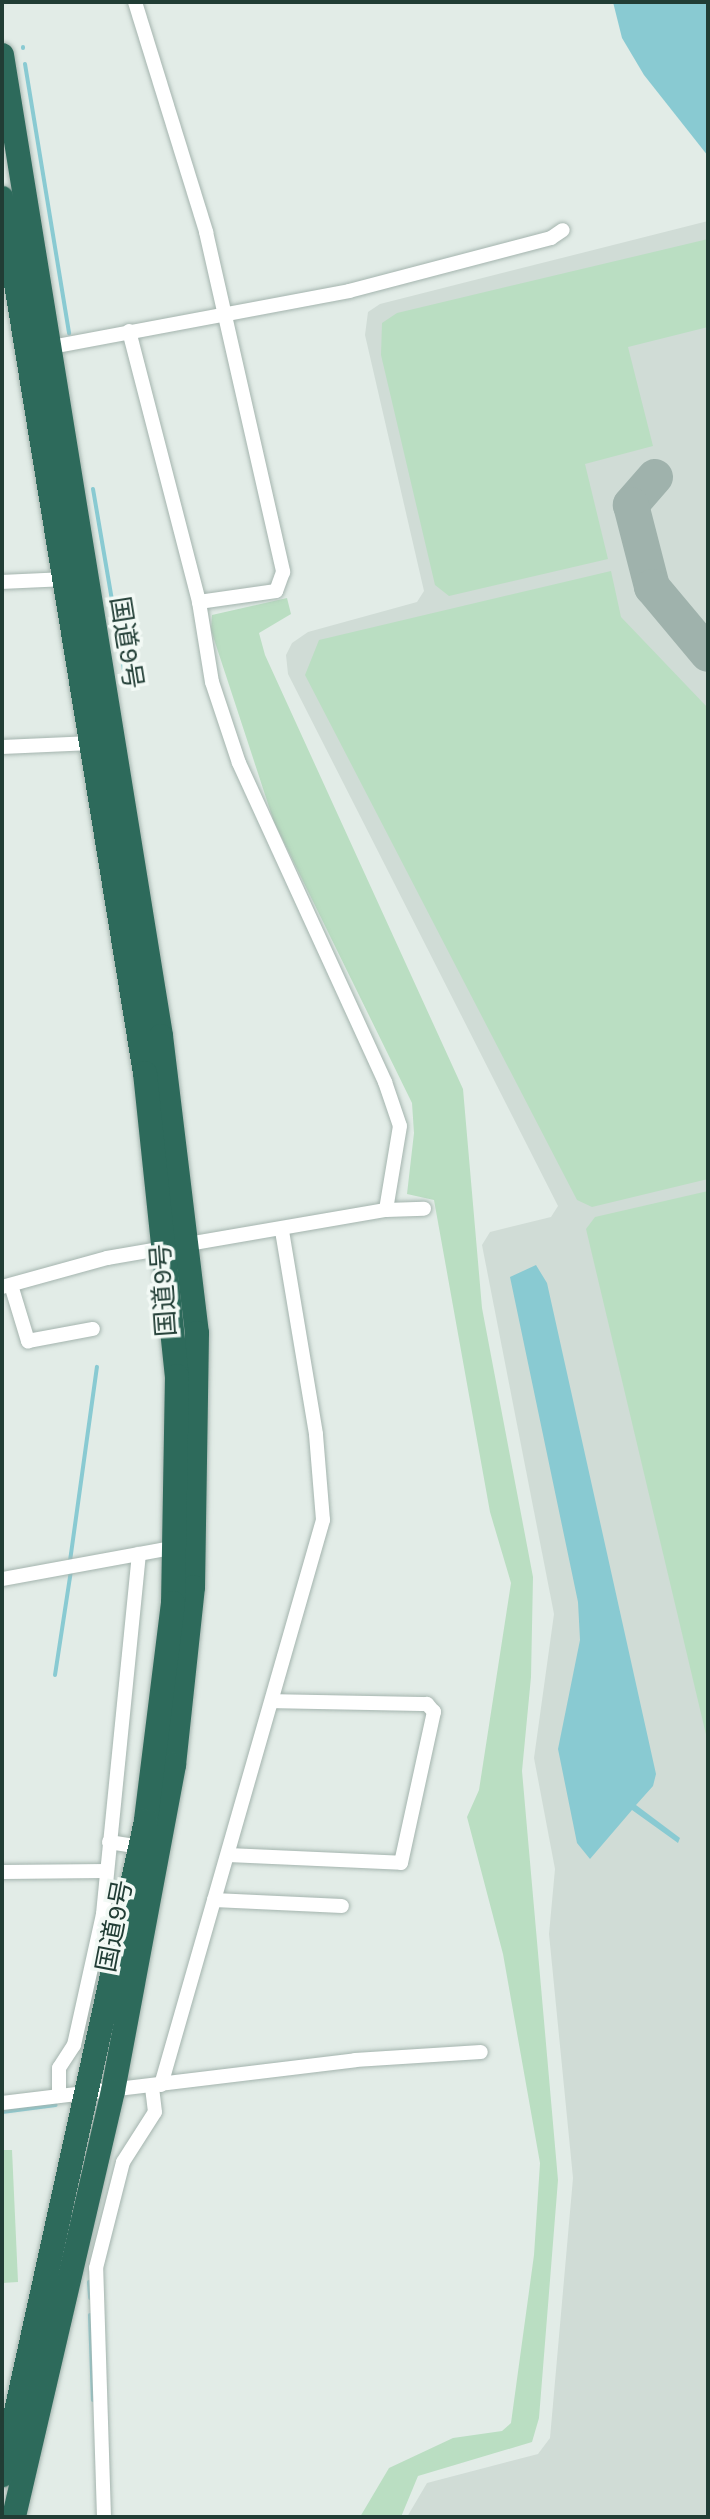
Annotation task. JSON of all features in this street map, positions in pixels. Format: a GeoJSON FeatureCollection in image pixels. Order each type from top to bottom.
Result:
{"type":"FeatureCollection","features":[{"type":"Feature","properties":{"kind":"highway","name":"国道9号"},"geometry":{"type":"LineString","coordinates":[[2,55],[51,347],[179,1248],[176,1547],[164,1691],[141,1847],[2,2475]]}},
{"type":"Feature","properties":{"kind":"highway","name":"国道9号"},"geometry":{"type":"LineString","coordinates":[[2,198],[8,276],[65,579],[141,1045],[197,1333],[192,1602],[174,1765],[113,2091],[14,2517]]}},
{"type":"Feature","properties":{"kind":"street"},"geometry":{"type":"LineString","coordinates":[[135,2],[191,174],[282,584],[264,595],[199,602]]}},
{"type":"Feature","properties":{"kind":"street"},"geometry":{"type":"LineString","coordinates":[[51,347],[349,291],[551,238],[563,230]]}},
{"type":"Feature","properties":{"kind":"street"},"geometry":{"type":"LineString","coordinates":[[129,331],[199,602],[212,682],[239,763],[385,1082],[400,1126],[386,1210]]}},
{"type":"Feature","properties":{"kind":"street"},"geometry":{"type":"LineString","coordinates":[[2,582],[65,579]]}},
{"type":"Feature","properties":{"kind":"street"},"geometry":{"type":"LineString","coordinates":[[2,747],[92,743]]}},
{"type":"Feature","properties":{"kind":"street"},"geometry":{"type":"LineString","coordinates":[[93,1329],[28,1341],[7,1286],[107,1258],[282,1231],[386,1210],[424,1209]]}},
{"type":"Feature","properties":{"kind":"street"},"geometry":{"type":"LineString","coordinates":[[104,2517],[96,2268],[123,2162],[155,2112],[156,2086],[228,1855],[323,1520],[316,1434],[282,1231]]}},
{"type":"Feature","properties":{"kind":"street"},"geometry":{"type":"LineString","coordinates":[[2,1579],[176,1547]]}},
{"type":"Feature","properties":{"kind":"street"},"geometry":{"type":"LineString","coordinates":[[59,2096],[59,2068],[74,2045],[103,1914],[139,1554]]}},
{"type":"Feature","properties":{"kind":"street"},"geometry":{"type":"LineString","coordinates":[[228,1855],[401,1863],[434,1712],[427,1704],[273,1701]]}},
{"type":"Feature","properties":{"kind":"street"},"geometry":{"type":"LineString","coordinates":[[109,1842],[141,1847]]}},
{"type":"Feature","properties":{"kind":"street"},"geometry":{"type":"LineString","coordinates":[[2,1872],[106,1871]]}},
{"type":"Feature","properties":{"kind":"street"},"geometry":{"type":"LineString","coordinates":[[214,1900],[342,1906]]}},
{"type":"Feature","properties":{"kind":"street"},"geometry":{"type":"LineString","coordinates":[[2,2103],[355,2060],[481,2052]]}},
{"type":"Feature","properties":{"kind":"shaded area"},"geometry":{"type":"Polygon","coordinates":[[[708,221],[708,2517],[407,2517],[427,2483],[538,2454],[550,2438],[573,2178],[549,1934],[555,1869],[534,1758],[554,1614],[482,1245],[490,1232],[551,1217],[558,1206],[288,674],[286,655],[292,643],[308,632],[417,602],[424,591],[365,335],[368,312],[380,304],[708,221]]]}},
{"type":"Feature","properties":{"kind":"green space"},"geometry":{"type":"Polygon","coordinates":[[[708,239],[708,327],[628,347],[653,446],[585,464],[608,559],[449,596],[435,585],[381,355],[382,323],[397,313],[708,239]]]}},
{"type":"Feature","properties":{"kind":"green space"},"geometry":{"type":"Polygon","coordinates":[[[611,571],[621,617],[708,708],[708,1179],[592,1207],[577,1200],[305,675],[319,640],[611,571]]]}},
{"type":"Feature","properties":{"kind":"green space"},"geometry":{"type":"Polygon","coordinates":[[[287,598],[291,614],[259,633],[265,655],[463,1089],[482,1308],[533,1577],[531,1677],[522,1771],[558,2180],[539,2418],[532,2442],[418,2476],[401,2517],[360,2517],[389,2468],[453,2438],[502,2431],[511,2423],[534,2255],[540,2163],[503,1954],[467,1817],[479,1790],[511,1583],[490,1512],[434,1200],[407,1194],[414,1133],[412,1103],[274,822],[211,630],[212,615],[287,598]]]}},
{"type":"Feature","properties":{"kind":"green space"},"geometry":{"type":"Polygon","coordinates":[[[708,1191],[708,1743],[586,1229],[595,1217],[708,1191]]]}},
{"type":"Feature","properties":{"kind":"green space"},"geometry":{"type":"Polygon","coordinates":[[[2,2150],[12,2150],[18,2282],[2,2283],[2,2150]]]}},
{"type":"Feature","properties":{"kind":"water"},"geometry":{"type":"Polygon","coordinates":[[[613,2],[708,2],[708,156],[644,75],[622,38],[613,2]]]}},
{"type":"Feature","properties":{"kind":"water"},"geometry":{"type":"Polygon","coordinates":[[[536,1265],[547,1283],[656,1774],[653,1786],[636,1805],[680,1838],[678,1843],[632,1810],[590,1859],[577,1843],[558,1749],[580,1640],[578,1602],[510,1277],[536,1265]]]}},
{"type":"Feature","properties":{"kind":"waterway"},"geometry":{"type":"LineString","coordinates":[[25,64],[69,333]]}},
{"type":"Feature","properties":{"kind":"waterway"},"geometry":{"type":"LineString","coordinates":[[93,489],[124,670]]}},
{"type":"Feature","properties":{"kind":"waterway"},"geometry":{"type":"LineString","coordinates":[[70,1561],[97,1367]]}},
{"type":"Feature","properties":{"kind":"waterway"},"geometry":{"type":"LineString","coordinates":[[55,1675],[71,1571]]}},
{"type":"Feature","properties":{"kind":"waterway"},"geometry":{"type":"LineString","coordinates":[[2,2112],[56,2105]]}},
{"type":"Feature","properties":{"kind":"waterway"},"geometry":{"type":"LineString","coordinates":[[89,2282],[90,2298]]}},
{"type":"Feature","properties":{"kind":"waterway"},"geometry":{"type":"LineString","coordinates":[[90,2315],[93,2400]]}},
{"type":"Feature","properties":{"kind":"taxiway"},"geometry":{"type":"LineString","coordinates":[[655,477],[631,505],[652,587],[708,654]]}}]}
